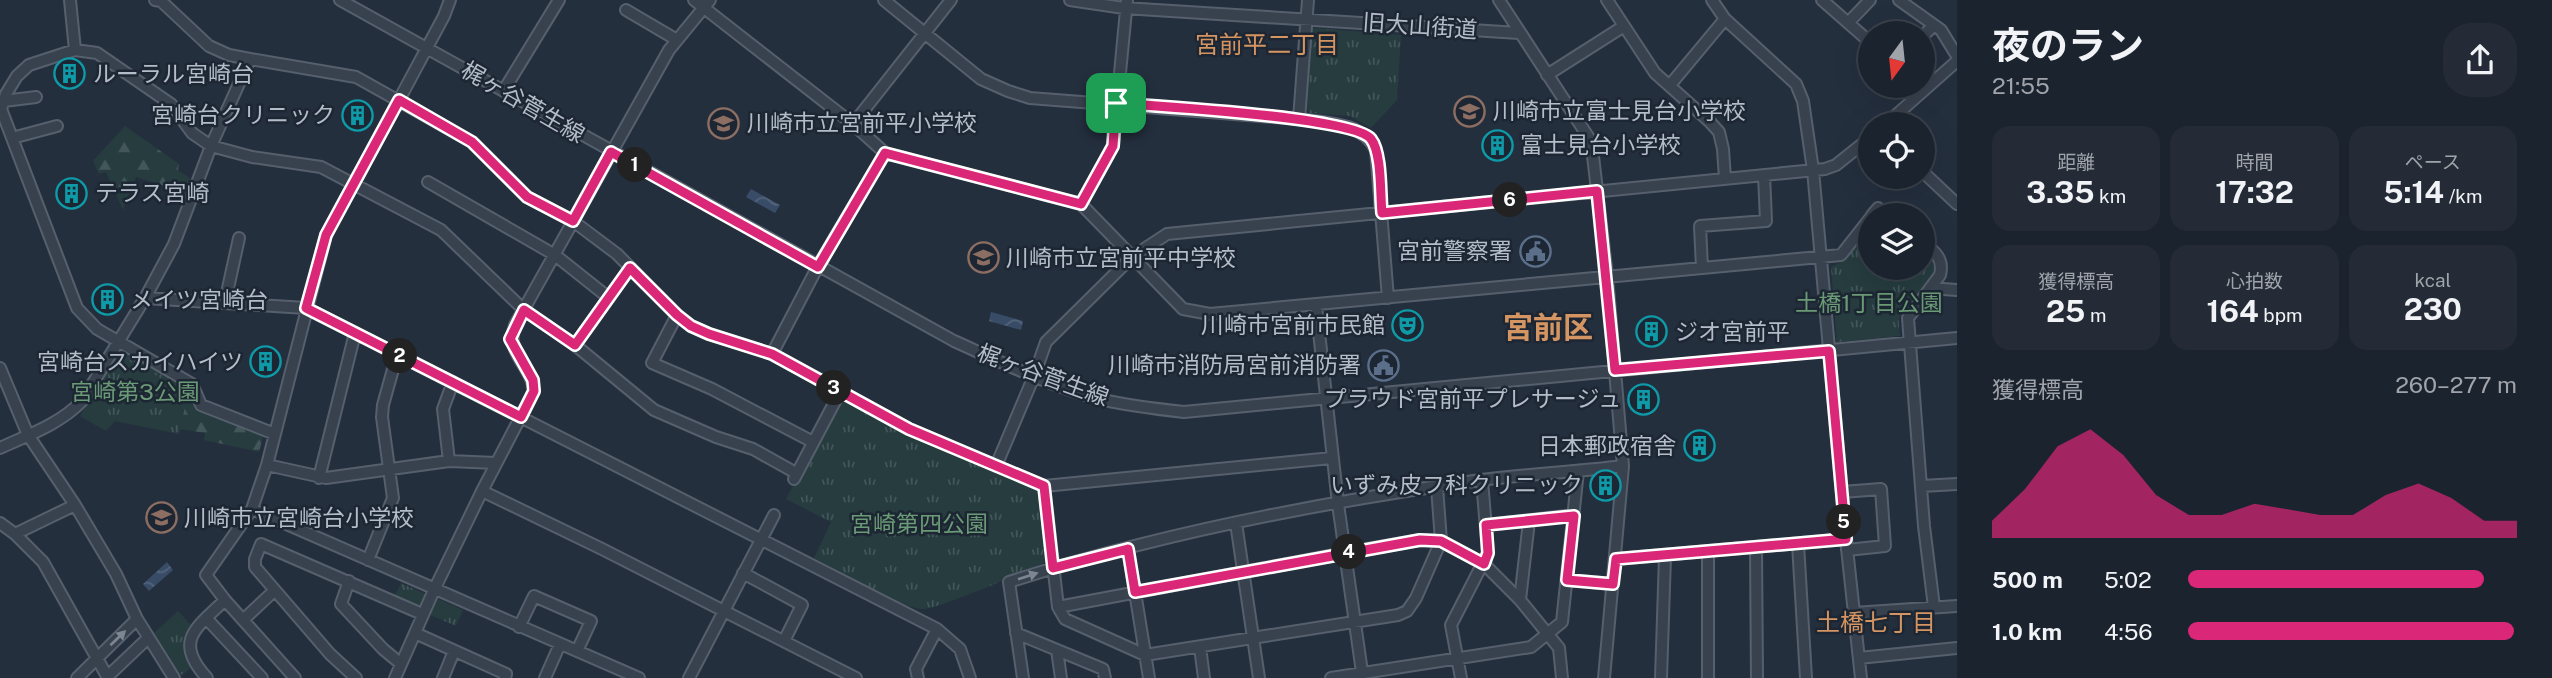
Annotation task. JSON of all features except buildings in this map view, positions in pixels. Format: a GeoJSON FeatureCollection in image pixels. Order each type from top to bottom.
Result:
{"type":"FeatureCollection","features":[{"type":"Feature","properties":{"kind":"street"},"geometry":{"type":"LineString","coordinates":[[69,0],[75,50]]}},
{"type":"Feature","properties":{"kind":"street"},"geometry":{"type":"LineString","coordinates":[[155,0],[160,1],[209,46],[229,55],[356,77],[399,100],[472,142],[527,197],[573,221],[617,254],[691,326],[772,354],[909,429],[1044,486],[1332,458]]}},
{"type":"Feature","properties":{"kind":"street","name":"梶ヶ谷菅生線"},"geometry":{"type":"LineString","coordinates":[[340,0],[954,341],[1034,376],[1132,406],[1184,412],[1957,338]]}},
{"type":"Feature","properties":{"kind":"street"},"geometry":{"type":"LineString","coordinates":[[295,678],[206,575],[252,509],[267,465],[326,235],[450,0]]}},
{"type":"Feature","properties":{"kind":"street"},"geometry":{"type":"LineString","coordinates":[[504,90],[559,0]]}},
{"type":"Feature","properties":{"kind":"street"},"geometry":{"type":"LineString","coordinates":[[884,0],[981,79],[1008,92],[1030,98],[1299,119],[1360,131],[1370,137],[1376,150],[1388,298]]}},
{"type":"Feature","properties":{"kind":"street"},"geometry":{"type":"LineString","coordinates":[[853,124],[951,0]]}},
{"type":"Feature","properties":{"kind":"street","name":"旧大山街道"},"geometry":{"type":"LineString","coordinates":[[1070,0],[1520,33]]}},
{"type":"Feature","properties":{"kind":"street"},"geometry":{"type":"LineString","coordinates":[[1299,119],[1308,0]]}},
{"type":"Feature","properties":{"kind":"street"},"geometry":{"type":"LineString","coordinates":[[1499,0],[1589,138],[1606,276],[1623,466],[1604,678]]}},
{"type":"Feature","properties":{"kind":"street"},"geometry":{"type":"LineString","coordinates":[[1608,0],[1656,73],[1719,132],[1725,179]]}},
{"type":"Feature","properties":{"kind":"street"},"geometry":{"type":"LineString","coordinates":[[1712,0],[1725,19],[1796,84],[1803,102],[1813,170],[1846,545],[1861,678]]}},
{"type":"Feature","properties":{"kind":"street"},"geometry":{"type":"LineString","coordinates":[[1822,0],[1858,32]]}},
{"type":"Feature","properties":{"kind":"street"},"geometry":{"type":"LineString","coordinates":[[1848,23],[1870,0]]}},
{"type":"Feature","properties":{"kind":"street"},"geometry":{"type":"LineString","coordinates":[[1899,0],[1928,21]]}},
{"type":"Feature","properties":{"kind":"street"},"geometry":{"type":"LineString","coordinates":[[395,678],[422,614],[534,391],[533,380],[510,339],[669,50],[702,3],[853,124],[885,153],[1081,204],[1183,309],[1210,314],[1841,255],[1858,233]]}},
{"type":"Feature","properties":{"kind":"street"},"geometry":{"type":"LineString","coordinates":[[1081,204],[1113,146],[1126,4]]}},
{"type":"Feature","properties":{"kind":"street"},"geometry":{"type":"LineString","coordinates":[[626,10],[677,40]]}},
{"type":"Feature","properties":{"kind":"street"},"geometry":{"type":"LineString","coordinates":[[1670,85],[1725,19]]}},
{"type":"Feature","properties":{"kind":"street"},"geometry":{"type":"LineString","coordinates":[[1547,75],[1624,26]]}},
{"type":"Feature","properties":{"kind":"street"},"geometry":{"type":"LineString","coordinates":[[1936,26],[1941,30],[1957,58],[1936,75]]}},
{"type":"Feature","properties":{"kind":"street"},"geometry":{"type":"LineString","coordinates":[[275,434],[201,405],[192,384],[97,329],[77,308],[53,237],[1,109],[17,76],[29,65],[75,50],[97,52],[171,104],[192,133],[211,146],[252,157],[321,167],[441,230],[524,310],[575,345],[654,410],[716,437],[753,449],[795,476],[840,392]]}},
{"type":"Feature","properties":{"kind":"street"},"geometry":{"type":"LineString","coordinates":[[0,448],[71,412],[82,401],[145,298],[174,244],[211,146],[250,59]]}},
{"type":"Feature","properties":{"kind":"street"},"geometry":{"type":"LineString","coordinates":[[4,101],[36,97]]}},
{"type":"Feature","properties":{"kind":"street"},"geometry":{"type":"LineString","coordinates":[[1897,112],[1910,98]]}},
{"type":"Feature","properties":{"kind":"street"},"geometry":{"type":"LineString","coordinates":[[12,138],[57,125]]}},
{"type":"Feature","properties":{"kind":"street"},"geometry":{"type":"LineString","coordinates":[[996,466],[1046,342],[1132,257],[1167,234],[1813,170],[1836,165],[1858,147]]}},
{"type":"Feature","properties":{"kind":"street"},"geometry":{"type":"LineString","coordinates":[[772,354],[818,267],[885,153]]}},
{"type":"Feature","properties":{"kind":"street"},"geometry":{"type":"LineString","coordinates":[[1702,268],[1700,226],[1766,220],[1764,175]]}},
{"type":"Feature","properties":{"kind":"street"},"geometry":{"type":"LineString","coordinates":[[428,182],[555,255],[609,298]]}},
{"type":"Feature","properties":{"kind":"street"},"geometry":{"type":"LineString","coordinates":[[1935,183],[1957,204]]}},
{"type":"Feature","properties":{"kind":"street"},"geometry":{"type":"LineString","coordinates":[[225,302],[239,238]]}},
{"type":"Feature","properties":{"kind":"street"},"geometry":{"type":"LineString","coordinates":[[1934,607],[1908,318],[1940,275],[1941,261],[1935,251]]}},
{"type":"Feature","properties":{"kind":"street"},"geometry":{"type":"LineString","coordinates":[[575,345],[630,268]]}},
{"type":"Feature","properties":{"kind":"street"},"geometry":{"type":"LineString","coordinates":[[1930,288],[1957,290]]}},
{"type":"Feature","properties":{"kind":"street"},"geometry":{"type":"LineString","coordinates":[[145,298],[306,308],[937,629],[960,649],[970,678]]}},
{"type":"Feature","properties":{"kind":"street"},"geometry":{"type":"LineString","coordinates":[[1316,304],[1332,458],[1362,672]]}},
{"type":"Feature","properties":{"kind":"street"},"geometry":{"type":"LineString","coordinates":[[677,315],[652,363],[712,389],[813,442]]}},
{"type":"Feature","properties":{"kind":"street"},"geometry":{"type":"LineString","coordinates":[[319,478],[355,333]]}},
{"type":"Feature","properties":{"kind":"street"},"geometry":{"type":"LineString","coordinates":[[368,560],[392,503],[382,417],[397,355]]}},
{"type":"Feature","properties":{"kind":"street"},"geometry":{"type":"LineString","coordinates":[[0,368],[28,435],[75,505],[116,574],[148,638],[174,678]]}},
{"type":"Feature","properties":{"kind":"street"},"geometry":{"type":"LineString","coordinates":[[449,461],[443,409],[453,382]]}},
{"type":"Feature","properties":{"kind":"street"},"geometry":{"type":"LineString","coordinates":[[267,465],[319,478],[390,471],[449,461],[496,463]]}},
{"type":"Feature","properties":{"kind":"street"},"geometry":{"type":"LineString","coordinates":[[1023,678],[1009,582],[1053,568],[1236,523],[1482,480],[1623,466]]}},
{"type":"Feature","properties":{"kind":"street"},"geometry":{"type":"LineString","coordinates":[[1334,678],[1531,647],[1548,634],[1562,622],[1578,471]]}},
{"type":"Feature","properties":{"kind":"street"},"geometry":{"type":"LineString","coordinates":[[1461,678],[1451,625],[1488,553],[1482,480]]}},
{"type":"Feature","properties":{"kind":"street"},"geometry":{"type":"LineString","coordinates":[[1922,486],[1957,484]]}},
{"type":"Feature","properties":{"kind":"street"},"geometry":{"type":"LineString","coordinates":[[1044,486],[1058,607],[1065,619],[1145,654],[1398,615],[1407,611],[1421,588],[1441,541],[1437,487]]}},
{"type":"Feature","properties":{"kind":"street"},"geometry":{"type":"LineString","coordinates":[[1616,559],[1798,544],[1885,547],[1881,489],[1842,492]]}},
{"type":"Feature","properties":{"kind":"street"},"geometry":{"type":"LineString","coordinates":[[482,491],[856,678]]}},
{"type":"Feature","properties":{"kind":"street"},"geometry":{"type":"LineString","coordinates":[[15,534],[75,505]]}},
{"type":"Feature","properties":{"kind":"street"},"geometry":{"type":"LineString","coordinates":[[252,509],[639,678]]}},
{"type":"Feature","properties":{"kind":"street"},"geometry":{"type":"LineString","coordinates":[[690,678],[774,515]]}},
{"type":"Feature","properties":{"kind":"street"},"geometry":{"type":"LineString","coordinates":[[1486,525],[1574,516]]}},
{"type":"Feature","properties":{"kind":"street"},"geometry":{"type":"LineString","coordinates":[[1520,600],[1529,521]]}},
{"type":"Feature","properties":{"kind":"street"},"geometry":{"type":"LineString","coordinates":[[0,523],[43,562],[108,677],[148,638]]}},
{"type":"Feature","properties":{"kind":"street"},"geometry":{"type":"LineString","coordinates":[[1236,523],[1259,678]]}},
{"type":"Feature","properties":{"kind":"street"},"geometry":{"type":"LineString","coordinates":[[1058,607],[1420,540],[1441,541],[1484,564],[1520,600],[1559,648],[1562,678]]}},
{"type":"Feature","properties":{"kind":"street"},"geometry":{"type":"LineString","coordinates":[[356,678],[330,654],[255,568],[255,559],[261,544],[422,614]]}},
{"type":"Feature","properties":{"kind":"street"},"geometry":{"type":"LineString","coordinates":[[1798,544],[1806,678]]}},
{"type":"Feature","properties":{"kind":"street"},"geometry":{"type":"LineString","coordinates":[[1128,549],[1149,678]]}},
{"type":"Feature","properties":{"kind":"street"},"geometry":{"type":"LineString","coordinates":[[1756,549],[1758,678]]}},
{"type":"Feature","properties":{"kind":"street"},"geometry":{"type":"LineString","coordinates":[[1708,553],[1709,678]]}},
{"type":"Feature","properties":{"kind":"street"},"geometry":{"type":"LineString","coordinates":[[1661,678],[1665,556]]}},
{"type":"Feature","properties":{"kind":"street"},"geometry":{"type":"LineString","coordinates":[[743,573],[802,605],[784,641]]}},
{"type":"Feature","properties":{"kind":"street"},"geometry":{"type":"LineString","coordinates":[[349,580],[341,604],[383,649],[401,664]]}},
{"type":"Feature","properties":{"kind":"street"},"geometry":{"type":"LineString","coordinates":[[1567,580],[1613,584]]}},
{"type":"Feature","properties":{"kind":"street"},"geometry":{"type":"LineString","coordinates":[[244,619],[274,591]]}},
{"type":"Feature","properties":{"kind":"street"},"geometry":{"type":"LineString","coordinates":[[519,627],[534,596],[591,621],[576,651]]}},
{"type":"Feature","properties":{"kind":"street"},"geometry":{"type":"LineString","coordinates":[[207,678],[195,665],[190,652],[194,632],[225,600]]}},
{"type":"Feature","properties":{"kind":"street"},"geometry":{"type":"LineString","coordinates":[[1854,613],[1957,606]]}},
{"type":"Feature","properties":{"kind":"street"},"geometry":{"type":"LineString","coordinates":[[206,618],[262,678]]}},
{"type":"Feature","properties":{"kind":"street"},"geometry":{"type":"LineString","coordinates":[[77,678],[138,619]]}},
{"type":"Feature","properties":{"kind":"street"},"geometry":{"type":"LineString","coordinates":[[918,678],[916,669],[937,629]]}},
{"type":"Feature","properties":{"kind":"street"},"geometry":{"type":"LineString","coordinates":[[415,633],[506,674],[505,678]]}},
{"type":"Feature","properties":{"kind":"street"},"geometry":{"type":"LineString","coordinates":[[1016,633],[1104,669],[1105,678]]}},
{"type":"Feature","properties":{"kind":"street"},"geometry":{"type":"LineString","coordinates":[[545,678],[560,645]]}},
{"type":"Feature","properties":{"kind":"street"},"geometry":{"type":"LineString","coordinates":[[1199,647],[1204,678]]}},
{"type":"Feature","properties":{"kind":"street"},"geometry":{"type":"LineString","coordinates":[[1859,658],[1957,648]]}},
{"type":"Feature","properties":{"kind":"street"},"geometry":{"type":"LineString","coordinates":[[1057,650],[1061,678]]}},
{"type":"Feature","properties":{"kind":"street"},"geometry":{"type":"LineString","coordinates":[[443,678],[454,651]]}},
{"type":"Feature","properties":{"kind":"green space"},"geometry":{"type":"Polygon","coordinates":[[[1314,28],[1401,35],[1397,100],[1371,128],[1350,116],[1310,113],[1303,107],[1308,33],[1314,28]]]}},
{"type":"Feature","properties":{"kind":"green space"},"geometry":{"type":"Polygon","coordinates":[[[125,126],[179,164],[178,170],[192,180],[186,193],[136,177],[123,210],[106,172],[99,174],[93,161],[125,126]]]}},
{"type":"Feature","properties":{"kind":"green space","name":"土橋1丁目公園"},"geometry":{"type":"Polygon","coordinates":[[[1858,240],[1858,280],[1929,280],[1903,310],[1899,321],[1900,336],[1837,342],[1831,267],[1844,261],[1858,240]]]}},
{"type":"Feature","properties":{"kind":"green space","name":"宮崎第3公園"},"geometry":{"type":"Polygon","coordinates":[[[128,349],[189,389],[179,434],[115,421],[106,431],[80,416],[121,351],[128,349]]]}},
{"type":"Feature","properties":{"kind":"green space"},"geometry":{"type":"Polygon","coordinates":[[[133,361],[176,388],[168,404],[118,389],[133,361]]]}},
{"type":"Feature","properties":{"kind":"green space"},"geometry":{"type":"Polygon","coordinates":[[[186,389],[199,408],[264,433],[259,452],[204,440],[205,433],[180,429],[186,389]]]}},
{"type":"Feature","properties":{"kind":"green space","name":"宮崎第四公園"},"geometry":{"type":"Polygon","coordinates":[[[844,400],[894,427],[1035,485],[1039,490],[1049,558],[1046,562],[962,597],[921,609],[882,595],[814,558],[831,522],[786,499],[839,401],[844,400]]]}},
{"type":"Feature","properties":{"kind":"green space"},"geometry":{"type":"Polygon","coordinates":[[[401,583],[425,594],[420,606],[394,597],[401,583]]]}},
{"type":"Feature","properties":{"kind":"green space"},"geometry":{"type":"Polygon","coordinates":[[[438,599],[463,610],[456,626],[428,614],[434,601],[438,599]]]}},
{"type":"Feature","properties":{"kind":"green space"},"geometry":{"type":"Polygon","coordinates":[[[178,611],[192,626],[186,652],[192,667],[182,675],[167,659],[153,634],[178,611]]]}},
{"type":"Feature","properties":{"kind":"water"},"geometry":{"type":"Polygon","coordinates":[[[751,189],[780,205],[775,213],[746,197],[751,189]]]}},
{"type":"Feature","properties":{"kind":"water"},"geometry":{"type":"Polygon","coordinates":[[[991,312],[1023,321],[1021,330],[989,321],[991,312]]]}},
{"type":"Feature","properties":{"kind":"water"},"geometry":{"type":"Polygon","coordinates":[[[167,562],[173,570],[149,591],[143,584],[167,562]]]}},
{"type":"Feature","properties":{"kind":"place","name":"ルーラル宮崎台"},"geometry":{"type":"Point","coordinates":[70,74]}},
{"type":"Feature","properties":{"kind":"place","name":"川崎市立富士見台小学校"},"geometry":{"type":"Point","coordinates":[1470,111]}},
{"type":"Feature","properties":{"kind":"place","name":"宮崎台クリニック"},"geometry":{"type":"Point","coordinates":[358,115]}},
{"type":"Feature","properties":{"kind":"place","name":"川崎市立宮前平小学校"},"geometry":{"type":"Point","coordinates":[724,123]}},
{"type":"Feature","properties":{"kind":"place","name":"富士見台小学校"},"geometry":{"type":"Point","coordinates":[1497,145]}},
{"type":"Feature","properties":{"kind":"place","name":"テラス宮崎"},"geometry":{"type":"Point","coordinates":[72,193]}},
{"type":"Feature","properties":{"kind":"place","name":"宮前警察署"},"geometry":{"type":"Point","coordinates":[1535,251]}},
{"type":"Feature","properties":{"kind":"place","name":"川崎市立宮前平中学校"},"geometry":{"type":"Point","coordinates":[983,258]}},
{"type":"Feature","properties":{"kind":"place","name":"メイツ宮崎台"},"geometry":{"type":"Point","coordinates":[107,300]}},
{"type":"Feature","properties":{"kind":"place","name":"川崎市宮前市民館"},"geometry":{"type":"Point","coordinates":[1408,325]}},
{"type":"Feature","properties":{"kind":"place","name":"ジオ宮前平"},"geometry":{"type":"Point","coordinates":[1652,332]}},
{"type":"Feature","properties":{"kind":"place","name":"宮崎台スカイハイツ"},"geometry":{"type":"Point","coordinates":[266,362]}},
{"type":"Feature","properties":{"kind":"place","name":"川崎市消防局宮前消防署"},"geometry":{"type":"Point","coordinates":[1384,365]}},
{"type":"Feature","properties":{"kind":"place","name":"プラウド宮前平プレサージュ"},"geometry":{"type":"Point","coordinates":[1644,399]}},
{"type":"Feature","properties":{"kind":"place","name":"日本郵政宿舎"},"geometry":{"type":"Point","coordinates":[1699,446]}},
{"type":"Feature","properties":{"kind":"place","name":"いずみ皮フ科クリニック"},"geometry":{"type":"Point","coordinates":[1606,485]}},
{"type":"Feature","properties":{"kind":"place","name":"川崎市立宮崎台小学校"},"geometry":{"type":"Point","coordinates":[161,518]}},
{"type":"Feature","properties":{"kind":"district","name":"宮前平二丁目"},"geometry":{"type":"Point","coordinates":[1267,45]}},
{"type":"Feature","properties":{"kind":"district","name":"宮前区"},"geometry":{"type":"Point","coordinates":[1548,328]}},
{"type":"Feature","properties":{"kind":"district","name":"土橋七丁目"},"geometry":{"type":"Point","coordinates":[1876,623]}},
{"type":"Feature","properties":{"kind":"route"},"geometry":{"type":"LineString","coordinates":[[399,100],[472,142],[527,197],[573,221],[611,152],[818,267],[885,153],[1081,204],[1113,146],[1116,103],[1299,119],[1360,131],[1370,137],[1376,150],[1382,213],[1597,191],[1615,370],[1829,351],[1846,539],[1756,549],[1616,559],[1613,584],[1567,580],[1574,516],[1486,525],[1488,553],[1484,564],[1441,541],[1420,540],[1135,592],[1128,549],[1053,568],[1044,486],[909,429],[772,354],[691,326],[630,268],[575,345],[524,310],[510,339],[533,380],[534,391],[521,417],[306,308],[326,235],[334,217],[399,100]]}}]}
